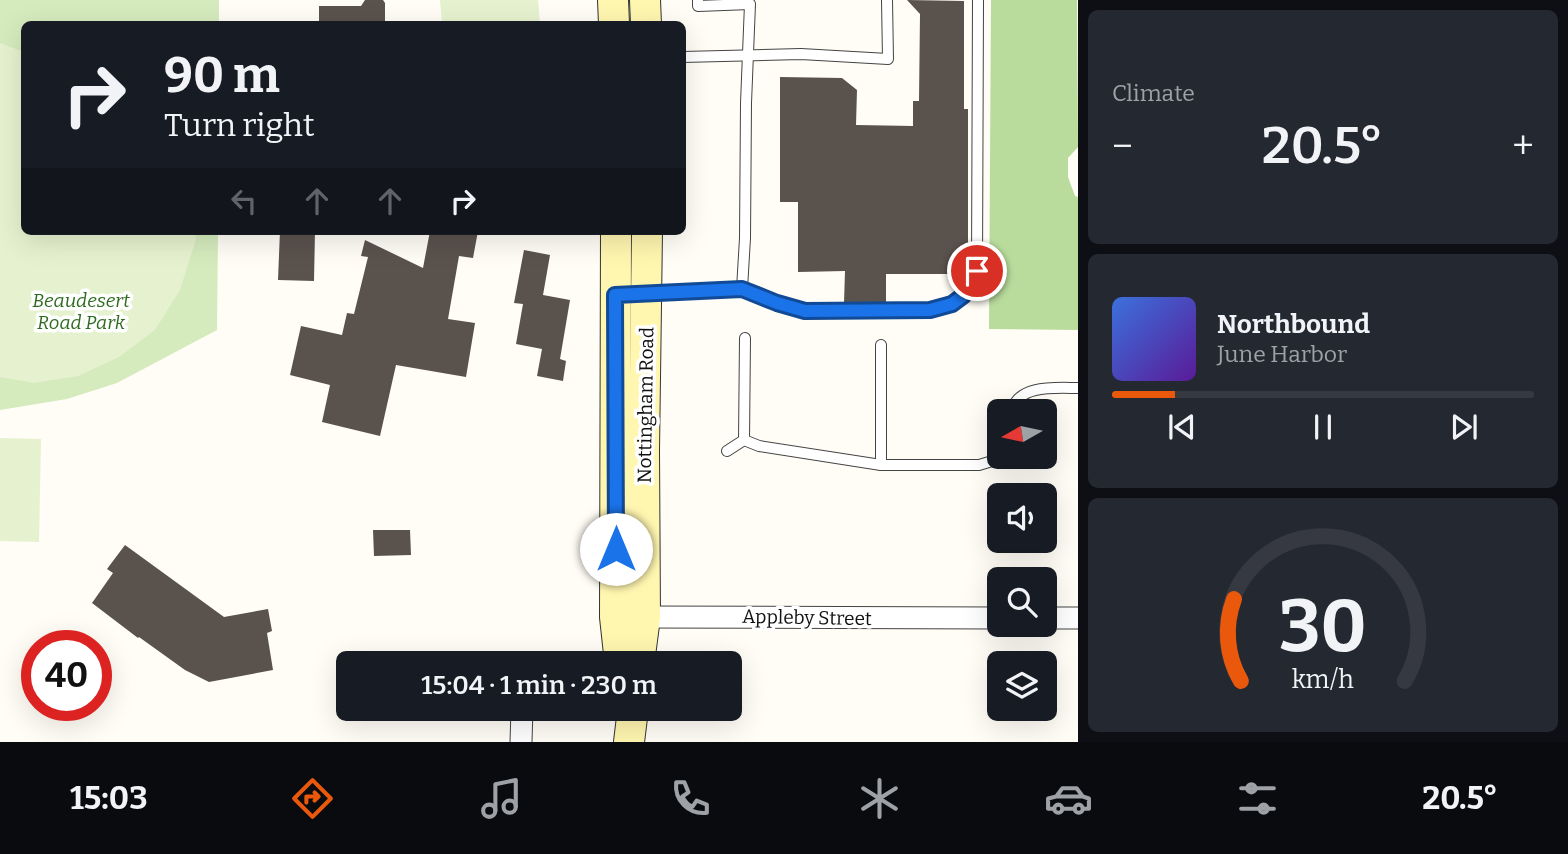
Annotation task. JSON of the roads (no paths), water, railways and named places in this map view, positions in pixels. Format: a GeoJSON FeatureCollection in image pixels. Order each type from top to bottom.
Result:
{"type":"FeatureCollection","features":[{"type":"Feature","properties":{"kind":"street"},"geometry":{"type":"LineString","coordinates":[[613,0],[614,21]]}},
{"type":"Feature","properties":{"kind":"street"},"geometry":{"type":"LineString","coordinates":[[645,0],[646,21]]}},
{"type":"Feature","properties":{"kind":"street","name":"Nottingham Road"},"geometry":{"type":"LineString","coordinates":[[617,235],[631,294],[630,617],[637,651]]}},
{"type":"Feature","properties":{"kind":"street","name":"Nottingham Road"},"geometry":{"type":"LineString","coordinates":[[631,294],[646,235]]}},
{"type":"Feature","properties":{"kind":"street","name":"Nottingham Road"},"geometry":{"type":"LineString","coordinates":[[623,651],[630,617]]}},
{"type":"Feature","properties":{"kind":"street","name":"Appleby Street"},"geometry":{"type":"LineString","coordinates":[[630,617],[987,618]]}},
{"type":"Feature","properties":{"kind":"street"},"geometry":{"type":"LineString","coordinates":[[1057,618],[1078,618]]}},
{"type":"Feature","properties":{"kind":"street"},"geometry":{"type":"LineString","coordinates":[[521,742],[522,721]]}},
{"type":"Feature","properties":{"kind":"street"},"geometry":{"type":"LineString","coordinates":[[626,721],[629,742]]}},
{"type":"Feature","properties":{"kind":"street"},"geometry":{"type":"LineString","coordinates":[[629,742],[632,721]]}},
{"type":"Feature","properties":{"kind":"lane"},"geometry":{"type":"LineString","coordinates":[[698,0],[698,6],[750,4],[742,289]]}},
{"type":"Feature","properties":{"kind":"lane"},"geometry":{"type":"LineString","coordinates":[[686,57],[750,54],[888,59],[887,0]]}},
{"type":"Feature","properties":{"kind":"lane"},"geometry":{"type":"LineString","coordinates":[[631,294],[742,289],[805,311],[930,310],[952,304],[964,295],[977,271],[978,0]]}},
{"type":"Feature","properties":{"kind":"lane"},"geometry":{"type":"LineString","coordinates":[[744,440],[746,338]]}},
{"type":"Feature","properties":{"kind":"lane"},"geometry":{"type":"LineString","coordinates":[[881,345],[881,465]]}},
{"type":"Feature","properties":{"kind":"lane"},"geometry":{"type":"LineString","coordinates":[[1018,399],[1023,394],[1040,389],[1078,388]]}},
{"type":"Feature","properties":{"kind":"lane"},"geometry":{"type":"LineString","coordinates":[[727,451],[744,440]]}},
{"type":"Feature","properties":{"kind":"lane"},"geometry":{"type":"LineString","coordinates":[[744,440],[758,446],[881,465],[987,463]]}},
{"type":"Feature","properties":{"kind":"park label","name":"Beaudesert Road Park"},"geometry":{"type":"Point","coordinates":[81,311]}}]}
